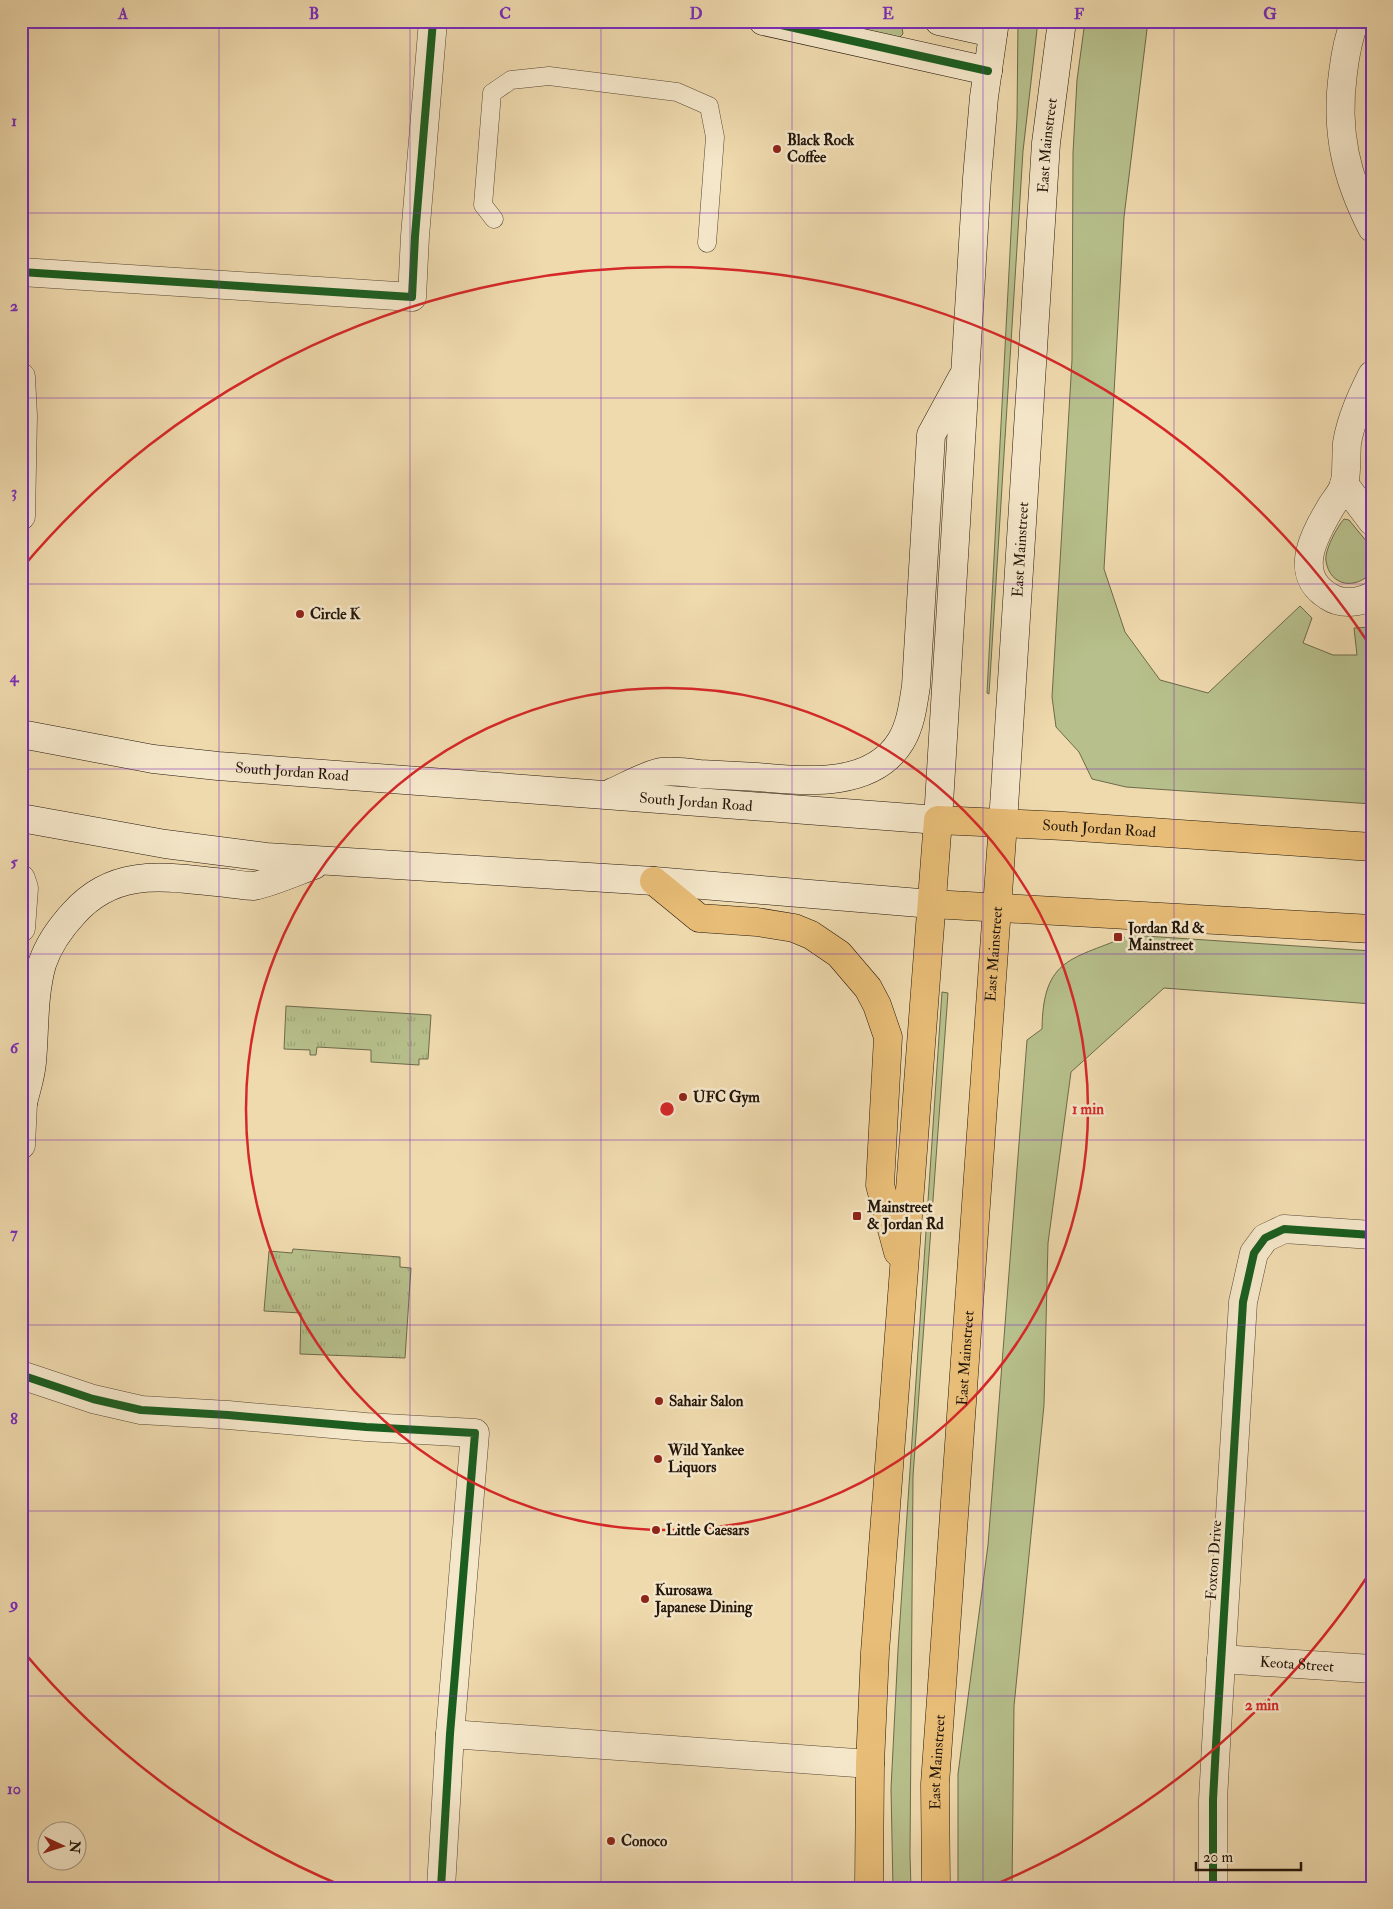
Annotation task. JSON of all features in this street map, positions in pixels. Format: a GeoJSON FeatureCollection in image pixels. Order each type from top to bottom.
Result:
{"type":"FeatureCollection","features":[{"type":"Feature","properties":{"kind":"main road"},"geometry":{"type":"LineString","coordinates":[[21,272],[412,297],[432,21]]}},
{"type":"Feature","properties":{"kind":"main road"},"geometry":{"type":"LineString","coordinates":[[763,21],[988,71]]}},
{"type":"Feature","properties":{"kind":"main road"},"geometry":{"type":"LineString","coordinates":[[869,1888],[870,1764],[875,1652],[938,820],[978,178],[994,27],[939,21]]}},
{"type":"Feature","properties":{"kind":"main road","name":"East Mainstreet"},"geometry":{"type":"LineString","coordinates":[[936,1888],[935,1784],[1003,823],[1046,143],[1062,21]]}},
{"type":"Feature","properties":{"kind":"main road"},"geometry":{"type":"LineString","coordinates":[[1355,21],[1345,54],[1341,84],[1339,113],[1341,138],[1351,181],[1372,228]]}},
{"type":"Feature","properties":{"kind":"main road"},"geometry":{"type":"LineString","coordinates":[[607,795],[661,772],[823,780],[848,776],[875,766],[884,761],[893,752],[908,727],[914,701],[931,435],[966,373]]}},
{"type":"Feature","properties":{"kind":"main road"},"geometry":{"type":"LineString","coordinates":[[1372,375],[1353,418],[1345,461],[1344,484],[1313,540],[1308,559],[1311,577],[1329,597],[1343,601],[1358,602],[1372,596]]}},
{"type":"Feature","properties":{"kind":"main road"},"geometry":{"type":"LineString","coordinates":[[21,377],[23,416],[21,516]]}},
{"type":"Feature","properties":{"kind":"main road"},"geometry":{"type":"LineString","coordinates":[[1344,484],[1372,521]]}},
{"type":"Feature","properties":{"kind":"main road","name":"South Jordan Road"},"geometry":{"type":"LineString","coordinates":[[21,734],[153,759],[218,766],[938,820],[1372,847]]}},
{"type":"Feature","properties":{"kind":"main road"},"geometry":{"type":"LineString","coordinates":[[21,818],[228,854],[266,858],[327,860],[654,881],[932,904],[1372,929]]}},
{"type":"Feature","properties":{"kind":"main road"},"geometry":{"type":"LineString","coordinates":[[21,1146],[22,1098],[32,1065],[37,986],[42,964],[50,946],[64,925],[88,898],[112,884],[134,879],[162,877],[255,886],[327,860]]}},
{"type":"Feature","properties":{"kind":"main road"},"geometry":{"type":"LineString","coordinates":[[21,879],[24,888],[21,928]]}},
{"type":"Feature","properties":{"kind":"main road"},"geometry":{"type":"LineString","coordinates":[[654,881],[699,918],[764,923],[794,928],[811,935],[839,954],[868,988],[877,1005],[888,1037],[880,1185],[904,1270]]}},
{"type":"Feature","properties":{"kind":"main road","name":"Foxton Drive"},"geometry":{"type":"LineString","coordinates":[[1213,1888],[1213,1800],[1243,1302],[1254,1253],[1265,1238],[1284,1230],[1372,1235]]}},
{"type":"Feature","properties":{"kind":"main road"},"geometry":{"type":"LineString","coordinates":[[21,1374],[93,1400],[141,1410],[475,1434],[450,1734],[441,1888]]}},
{"type":"Feature","properties":{"kind":"main road","name":"Keota Street"},"geometry":{"type":"LineString","coordinates":[[1221,1659],[1372,1669]]}},
{"type":"Feature","properties":{"kind":"main road"},"geometry":{"type":"LineString","coordinates":[[450,1734],[870,1764]]}},
{"type":"Feature","properties":{"kind":"lane"},"geometry":{"type":"LineString","coordinates":[[494,219],[483,205],[492,93],[511,80],[549,76],[677,92],[710,106],[716,137],[707,243]]}},
{"type":"Feature","properties":{"kind":"green space"},"geometry":{"type":"Polygon","coordinates":[[[810,21],[899,21],[903,34],[899,38],[810,21]]]}},
{"type":"Feature","properties":{"kind":"green space"},"geometry":{"type":"Polygon","coordinates":[[[1018,21],[1038,21],[1023,151],[989,694],[987,693],[1017,118],[1018,21]]]}},
{"type":"Feature","properties":{"kind":"green space"},"geometry":{"type":"Polygon","coordinates":[[[1085,21],[1148,21],[1124,217],[1104,569],[1125,632],[1160,680],[1208,693],[1300,606],[1312,618],[1303,643],[1333,655],[1357,655],[1354,628],[1372,627],[1372,804],[1126,787],[1092,779],[1079,752],[1056,727],[1052,697],[1072,360],[1073,153],[1077,80],[1085,21]]]}},
{"type":"Feature","properties":{"kind":"green space"},"geometry":{"type":"Polygon","coordinates":[[[1344,519],[1349,520],[1372,548],[1372,572],[1359,582],[1344,583],[1338,581],[1328,570],[1326,557],[1329,545],[1344,519]]]}},
{"type":"Feature","properties":{"kind":"green space"},"geometry":{"type":"Polygon","coordinates":[[[1130,935],[1372,951],[1372,1004],[1164,988],[1071,1072],[1048,1243],[1044,1405],[1014,1706],[1012,1888],[958,1888],[958,1774],[988,1545],[1027,1040],[1042,1029],[1048,987],[1055,974],[1077,956],[1130,935]]]}},
{"type":"Feature","properties":{"kind":"green space"},"geometry":{"type":"Polygon","coordinates":[[[942,992],[948,993],[913,1476],[911,1888],[893,1888],[891,1789],[898,1650],[942,992]]]}},
{"type":"Feature","properties":{"kind":"green space"},"geometry":{"type":"Polygon","coordinates":[[[286,1006],[431,1015],[428,1059],[419,1059],[419,1065],[371,1062],[371,1050],[317,1047],[316,1055],[310,1055],[310,1050],[284,1049],[286,1006]]]}},
{"type":"Feature","properties":{"kind":"green space"},"geometry":{"type":"Polygon","coordinates":[[[293,1249],[400,1257],[400,1267],[411,1268],[405,1358],[300,1354],[301,1313],[264,1311],[269,1251],[292,1253],[293,1249]]]}},
{"type":"Feature","properties":{"kind":"cycle path"},"geometry":{"type":"LineString","coordinates":[[21,272],[412,297],[415,236],[433,21]]}},
{"type":"Feature","properties":{"kind":"cycle path"},"geometry":{"type":"LineString","coordinates":[[763,21],[988,71]]}},
{"type":"Feature","properties":{"kind":"cycle path"},"geometry":{"type":"LineString","coordinates":[[1213,1888],[1213,1800],[1243,1302],[1254,1253],[1265,1238],[1284,1229],[1372,1235]]}},
{"type":"Feature","properties":{"kind":"cycle path"},"geometry":{"type":"LineString","coordinates":[[21,1375],[93,1399],[141,1410],[228,1415],[366,1427],[475,1433],[450,1734],[441,1888]]}},
{"type":"Feature","properties":{"kind":"place","name":"Black Rock Coffee"},"geometry":{"type":"Point","coordinates":[777,149]}},
{"type":"Feature","properties":{"kind":"place","name":"Circle K"},"geometry":{"type":"Point","coordinates":[300,614]}},
{"type":"Feature","properties":{"kind":"place","name":"Jordan Rd & Mainstreet"},"geometry":{"type":"Point","coordinates":[1118,937]}},
{"type":"Feature","properties":{"kind":"place","name":"UFC Gym"},"geometry":{"type":"Point","coordinates":[683,1097]}},
{"type":"Feature","properties":{"kind":"place","name":"Mainstreet & Jordan Rd"},"geometry":{"type":"Point","coordinates":[857,1216]}},
{"type":"Feature","properties":{"kind":"place","name":"Sahair Salon"},"geometry":{"type":"Point","coordinates":[659,1401]}},
{"type":"Feature","properties":{"kind":"place","name":"Wild Yankee Liquors"},"geometry":{"type":"Point","coordinates":[658,1459]}},
{"type":"Feature","properties":{"kind":"place","name":"Little Caesars"},"geometry":{"type":"Point","coordinates":[656,1530]}},
{"type":"Feature","properties":{"kind":"place","name":"Kurosawa Japanese Dining"},"geometry":{"type":"Point","coordinates":[645,1599]}},
{"type":"Feature","properties":{"kind":"place","name":"Conoco"},"geometry":{"type":"Point","coordinates":[611,1841]}}]}
